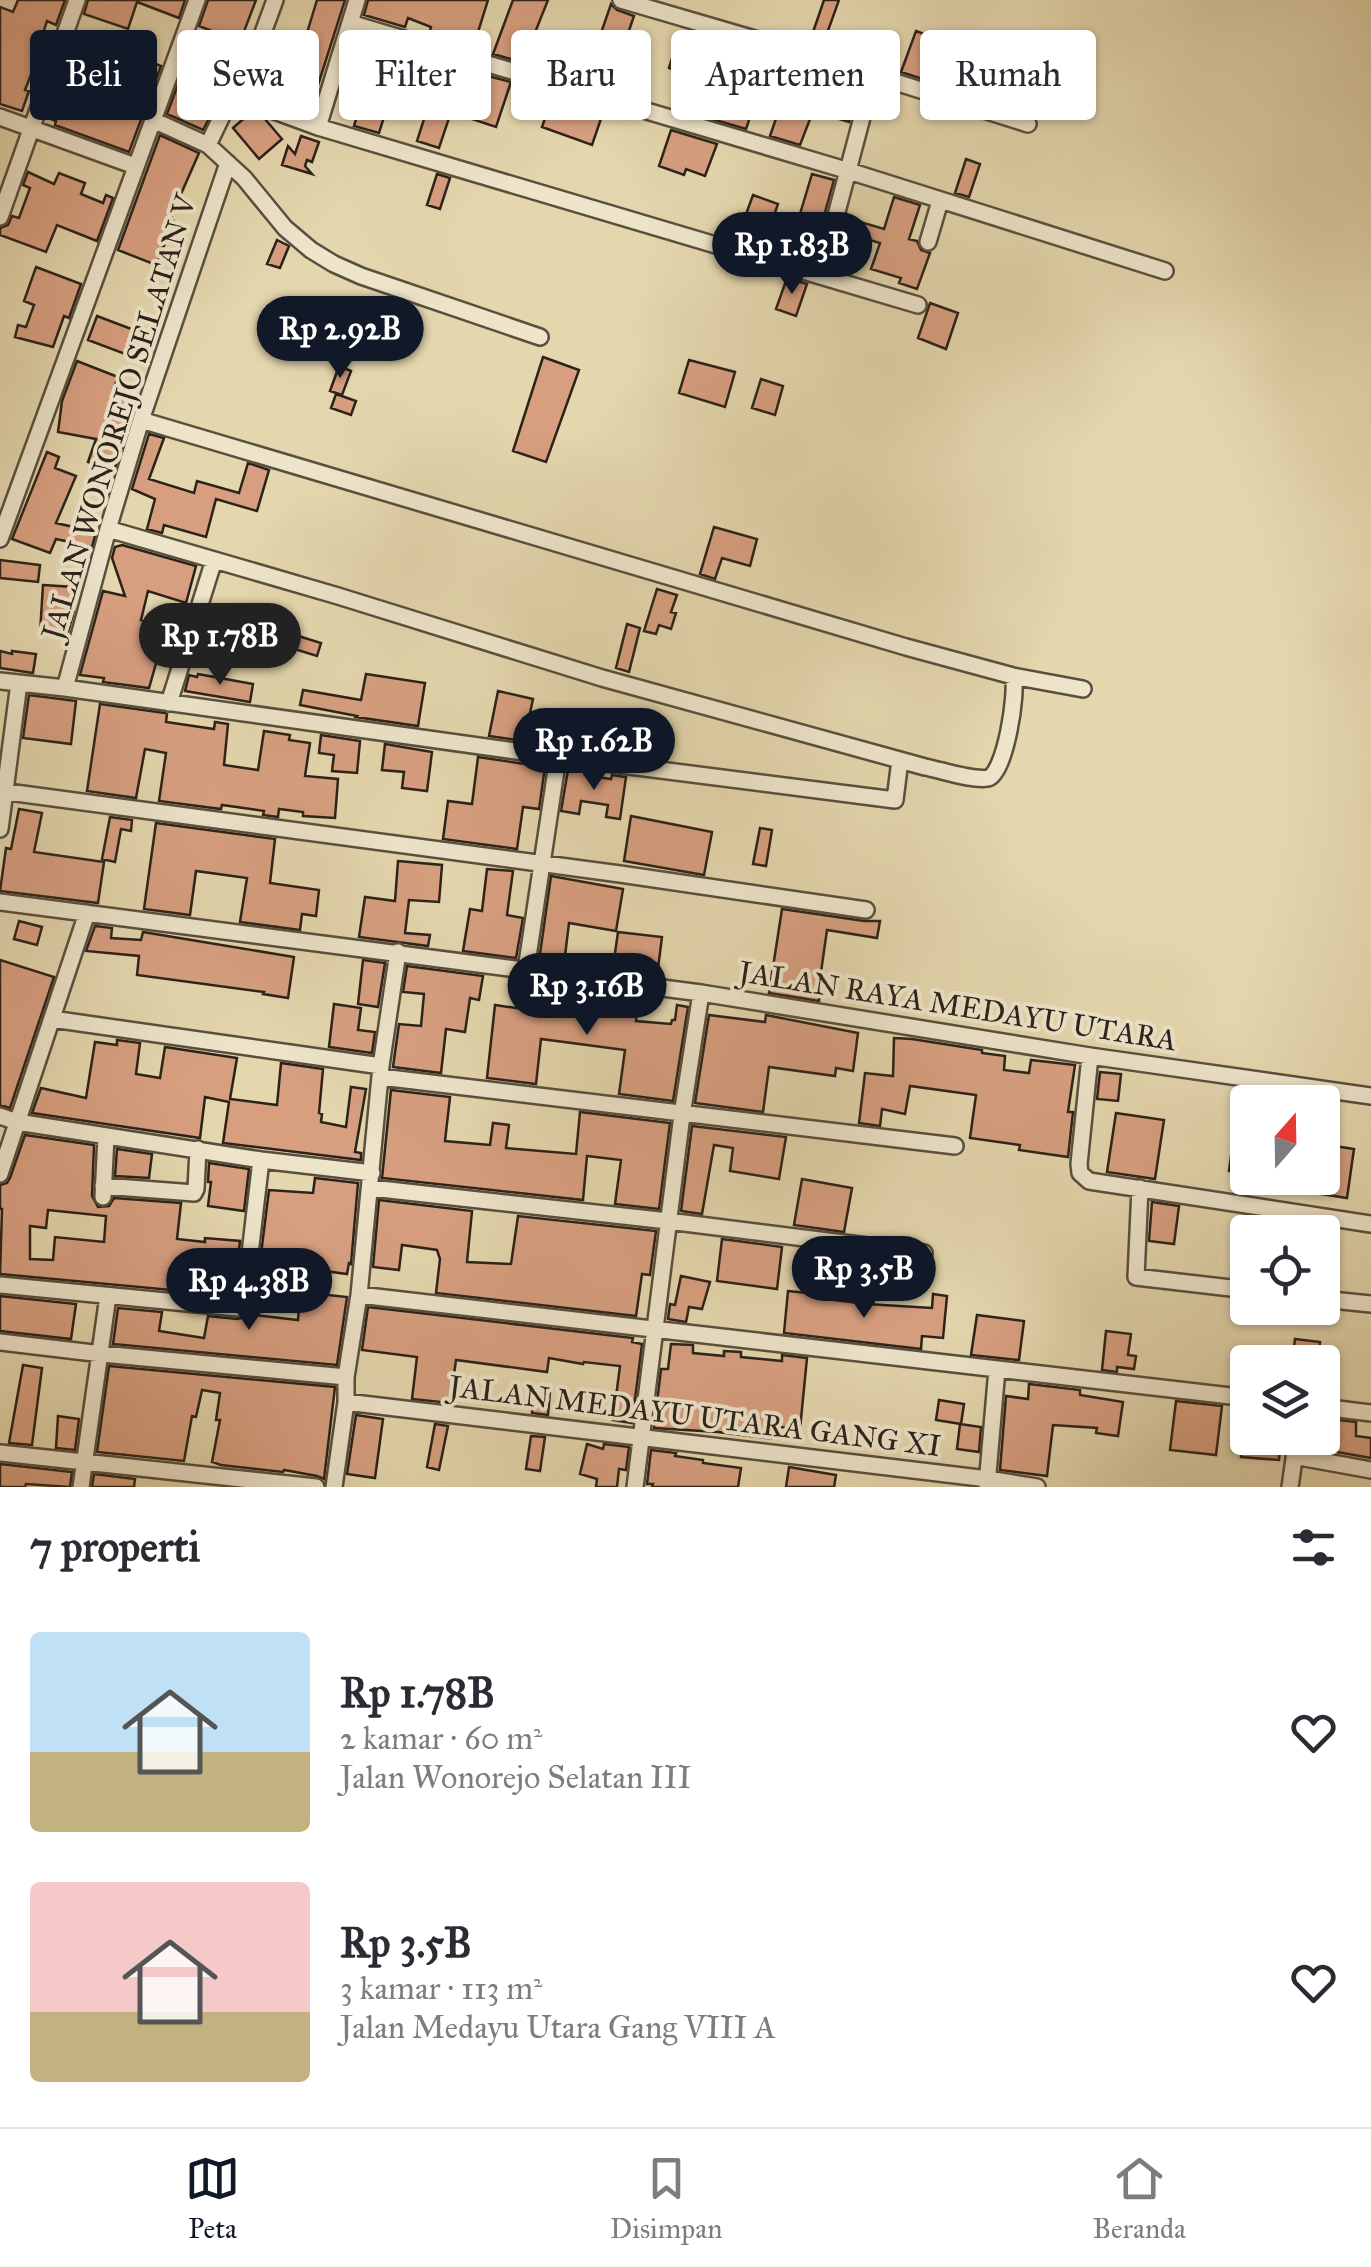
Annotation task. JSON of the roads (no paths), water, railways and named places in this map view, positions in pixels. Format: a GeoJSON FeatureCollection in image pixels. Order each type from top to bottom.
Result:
{"type":"FeatureCollection","features":[{"type":"Feature","properties":{"kind":"street"},"geometry":{"type":"LineString","coordinates":[[0,216],[77,0]]}},
{"type":"Feature","properties":{"kind":"street"},"geometry":{"type":"LineString","coordinates":[[157,107],[197,0]]}},
{"type":"Feature","properties":{"kind":"street"},"geometry":{"type":"LineString","coordinates":[[266,30],[275,0]]}},
{"type":"Feature","properties":{"kind":"street"},"geometry":{"type":"LineString","coordinates":[[318,127],[357,0]]}},
{"type":"Feature","properties":{"kind":"street"},"geometry":{"type":"LineString","coordinates":[[621,0],[724,30]]}},
{"type":"Feature","properties":{"kind":"street"},"geometry":{"type":"LineString","coordinates":[[350,23],[1165,271]]}},
{"type":"Feature","properties":{"kind":"street"},"geometry":{"type":"LineString","coordinates":[[900,84],[1028,124]]}},
{"type":"Feature","properties":{"kind":"street"},"geometry":{"type":"LineString","coordinates":[[0,117],[134,166]]}},
{"type":"Feature","properties":{"kind":"street"},"geometry":{"type":"LineString","coordinates":[[0,539],[152,120],[208,145],[244,178],[286,228],[334,264],[540,337]]}},
{"type":"Feature","properties":{"kind":"street"},"geometry":{"type":"LineString","coordinates":[[208,145],[220,120]]}},
{"type":"Feature","properties":{"kind":"street"},"geometry":{"type":"LineString","coordinates":[[299,120],[918,305]]}},
{"type":"Feature","properties":{"kind":"street"},"geometry":{"type":"LineString","coordinates":[[820,276],[862,120]]}},
{"type":"Feature","properties":{"kind":"street","name":"JALAN WONOREJO SELATAN V"},"geometry":{"type":"LineString","coordinates":[[66,688],[141,420],[228,163]]}},
{"type":"Feature","properties":{"kind":"street"},"geometry":{"type":"LineString","coordinates":[[928,242],[940,202]]}},
{"type":"Feature","properties":{"kind":"street"},"geometry":{"type":"LineString","coordinates":[[141,420],[906,648],[1013,676],[1083,689]]}},
{"type":"Feature","properties":{"kind":"street"},"geometry":{"type":"LineString","coordinates":[[108,529],[602,678],[979,778],[990,778],[997,772],[1010,726],[1016,686],[1013,676]]}},
{"type":"Feature","properties":{"kind":"street"},"geometry":{"type":"LineString","coordinates":[[169,703],[214,560]]}},
{"type":"Feature","properties":{"kind":"street"},"geometry":{"type":"LineString","coordinates":[[0,681],[895,800],[900,760]]}},
{"type":"Feature","properties":{"kind":"street"},"geometry":{"type":"LineString","coordinates":[[0,829],[19,684]]}},
{"type":"Feature","properties":{"kind":"street"},"geometry":{"type":"LineString","coordinates":[[526,970],[558,757]]}},
{"type":"Feature","properties":{"kind":"street"},"geometry":{"type":"LineString","coordinates":[[3,791],[866,910]]}},
{"type":"Feature","properties":{"kind":"street","name":"JALAN RAYA MEDAYU UTARA"},"geometry":{"type":"LineString","coordinates":[[0,902],[701,993],[1090,1056],[1371,1096]]}},
{"type":"Feature","properties":{"kind":"street"},"geometry":{"type":"LineString","coordinates":[[0,1174],[86,913]]}},
{"type":"Feature","properties":{"kind":"street"},"geometry":{"type":"LineString","coordinates":[[334,1487],[398,952]]}},
{"type":"Feature","properties":{"kind":"street"},"geometry":{"type":"LineString","coordinates":[[635,1487],[701,993]]}},
{"type":"Feature","properties":{"kind":"street"},"geometry":{"type":"LineString","coordinates":[[52,1019],[682,1114],[956,1146]]}},
{"type":"Feature","properties":{"kind":"street"},"geometry":{"type":"LineString","coordinates":[[1090,1056],[1079,1164],[1080,1172],[1089,1181],[1371,1224]]}},
{"type":"Feature","properties":{"kind":"street"},"geometry":{"type":"LineString","coordinates":[[0,1116],[372,1181],[924,1253]]}},
{"type":"Feature","properties":{"kind":"street"},"geometry":{"type":"LineString","coordinates":[[106,1136],[103,1191],[194,1193],[198,1149]]}},
{"type":"Feature","properties":{"kind":"street"},"geometry":{"type":"LineString","coordinates":[[0,1285],[232,1309],[243,1304],[261,1160]]}},
{"type":"Feature","properties":{"kind":"street"},"geometry":{"type":"LineString","coordinates":[[1140,1188],[1136,1277],[1230,1288]]}},
{"type":"Feature","properties":{"kind":"street"},"geometry":{"type":"LineString","coordinates":[[81,1487],[108,1296]]}},
{"type":"Feature","properties":{"kind":"street"},"geometry":{"type":"LineString","coordinates":[[359,1296],[1230,1396]]}},
{"type":"Feature","properties":{"kind":"street"},"geometry":{"type":"LineString","coordinates":[[1340,1301],[1371,1304]]}},
{"type":"Feature","properties":{"kind":"street"},"geometry":{"type":"LineString","coordinates":[[0,1342],[346,1377]]}},
{"type":"Feature","properties":{"kind":"street"},"geometry":{"type":"LineString","coordinates":[[987,1483],[997,1369]]}},
{"type":"Feature","properties":{"kind":"street","name":"JALAN MEDAYU UTARA GANG XI"},"geometry":{"type":"LineString","coordinates":[[346,1402],[1036,1487]]}},
{"type":"Feature","properties":{"kind":"street"},"geometry":{"type":"LineString","coordinates":[[1340,1409],[1371,1413]]}},
{"type":"Feature","properties":{"kind":"street"},"geometry":{"type":"LineString","coordinates":[[0,1453],[316,1487]]}},
{"type":"Feature","properties":{"kind":"street"},"geometry":{"type":"LineString","coordinates":[[1290,1487],[1294,1456],[1371,1470]]}}]}
